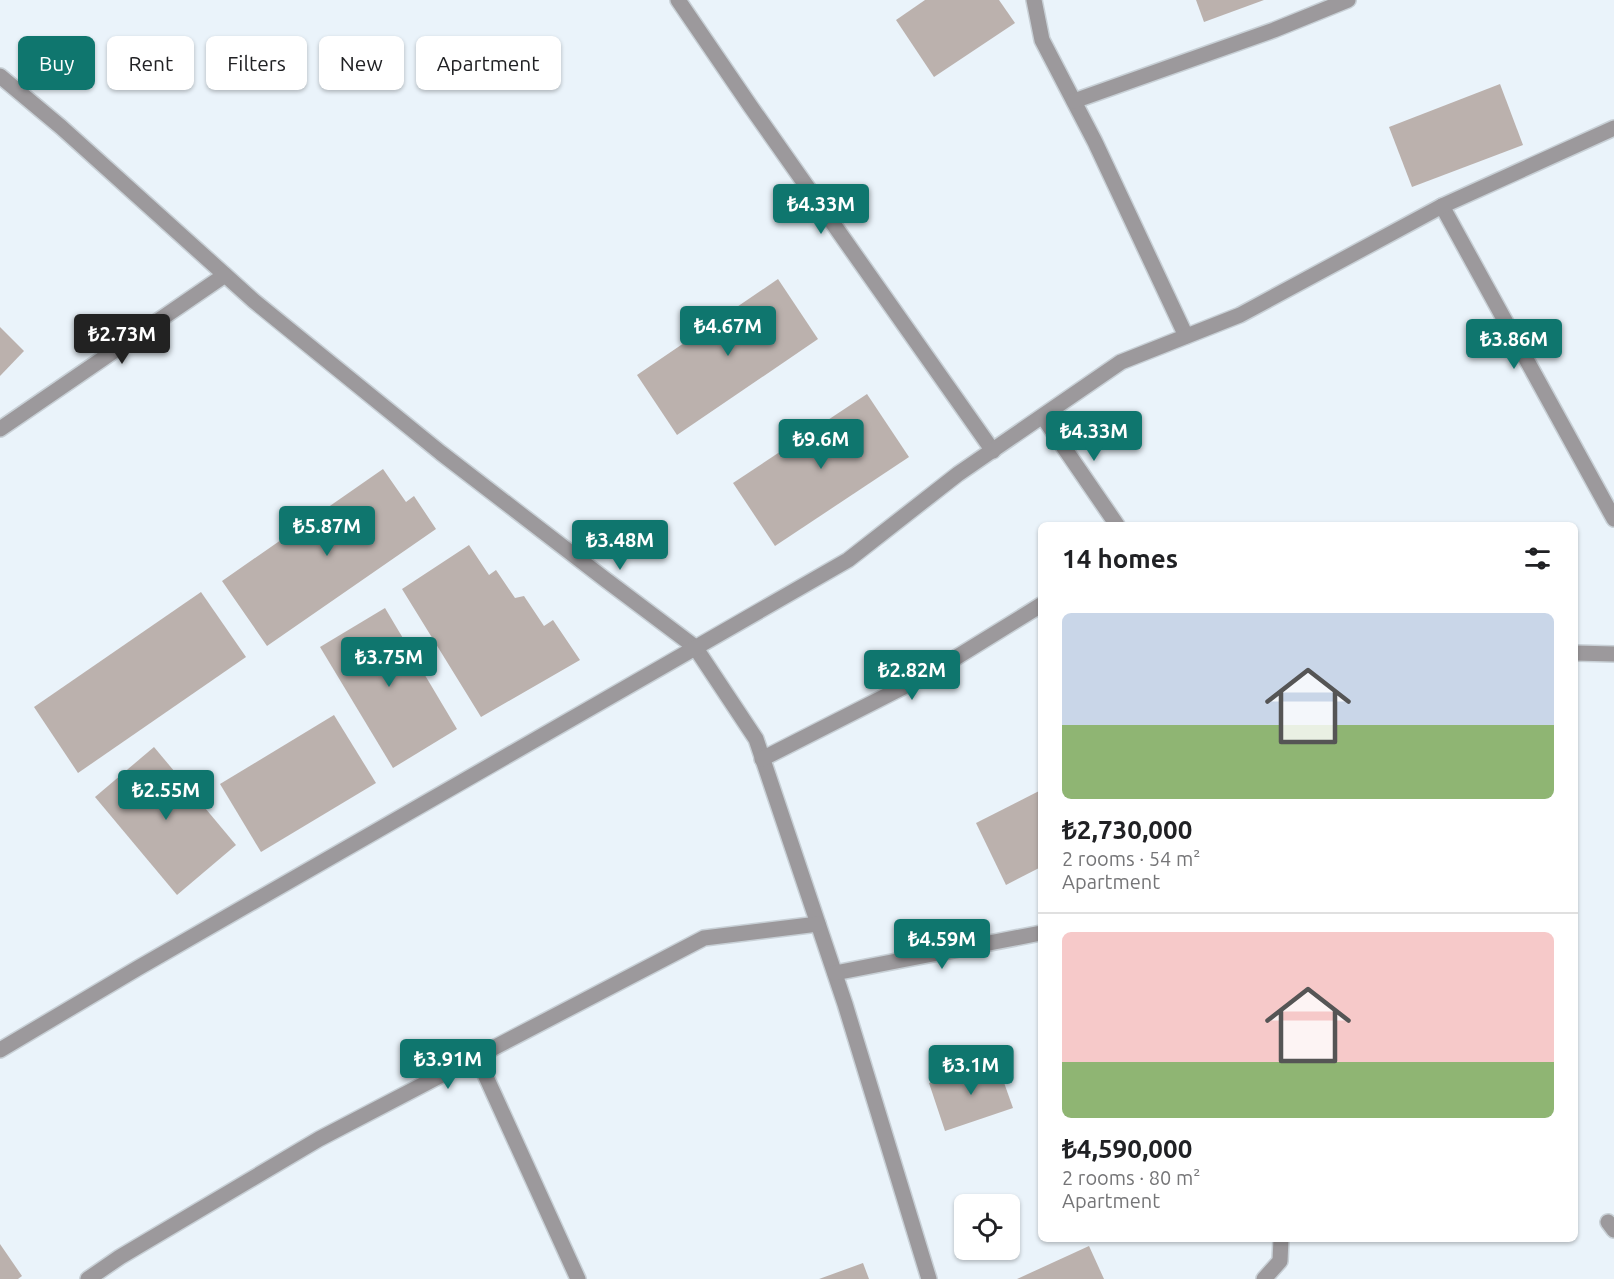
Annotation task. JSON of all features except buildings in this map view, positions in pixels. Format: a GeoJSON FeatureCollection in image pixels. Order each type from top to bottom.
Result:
{"type":"FeatureCollection","features":[{"type":"Feature","properties":{"kind":"street"},"geometry":{"type":"LineString","coordinates":[[678,0],[993,451]]}},
{"type":"Feature","properties":{"kind":"street"},"geometry":{"type":"LineString","coordinates":[[1034,0],[1042,40],[1095,142],[1186,336]]}},
{"type":"Feature","properties":{"kind":"street"},"geometry":{"type":"LineString","coordinates":[[1074,101],[1274,30],[1348,0]]}},
{"type":"Feature","properties":{"kind":"street"},"geometry":{"type":"LineString","coordinates":[[0,76],[61,127],[254,301],[441,453],[695,647],[756,739],[835,973],[929,1279]]}},
{"type":"Feature","properties":{"kind":"street"},"geometry":{"type":"LineString","coordinates":[[0,1050],[138,968],[848,560],[958,474],[1121,362],[1240,315],[1442,206],[1614,128]]}},
{"type":"Feature","properties":{"kind":"street"},"geometry":{"type":"LineString","coordinates":[[1442,206],[1614,519]]}},
{"type":"Feature","properties":{"kind":"street"},"geometry":{"type":"LineString","coordinates":[[0,429],[225,275]]}},
{"type":"Feature","properties":{"kind":"street"},"geometry":{"type":"LineString","coordinates":[[1043,417],[1115,522]]}},
{"type":"Feature","properties":{"kind":"street"},"geometry":{"type":"LineString","coordinates":[[762,759],[931,673],[1038,606]]}},
{"type":"Feature","properties":{"kind":"street"},"geometry":{"type":"LineString","coordinates":[[1578,653],[1614,654]]}},
{"type":"Feature","properties":{"kind":"street"},"geometry":{"type":"LineString","coordinates":[[88,1279],[120,1257],[290,1155],[704,938],[818,924]]}},
{"type":"Feature","properties":{"kind":"street"},"geometry":{"type":"LineString","coordinates":[[835,973],[1038,934]]}},
{"type":"Feature","properties":{"kind":"street"},"geometry":{"type":"LineString","coordinates":[[477,1057],[578,1279]]}},
{"type":"Feature","properties":{"kind":"street"},"geometry":{"type":"LineString","coordinates":[[1264,1279],[1280,1261],[1281,1242]]}}]}
